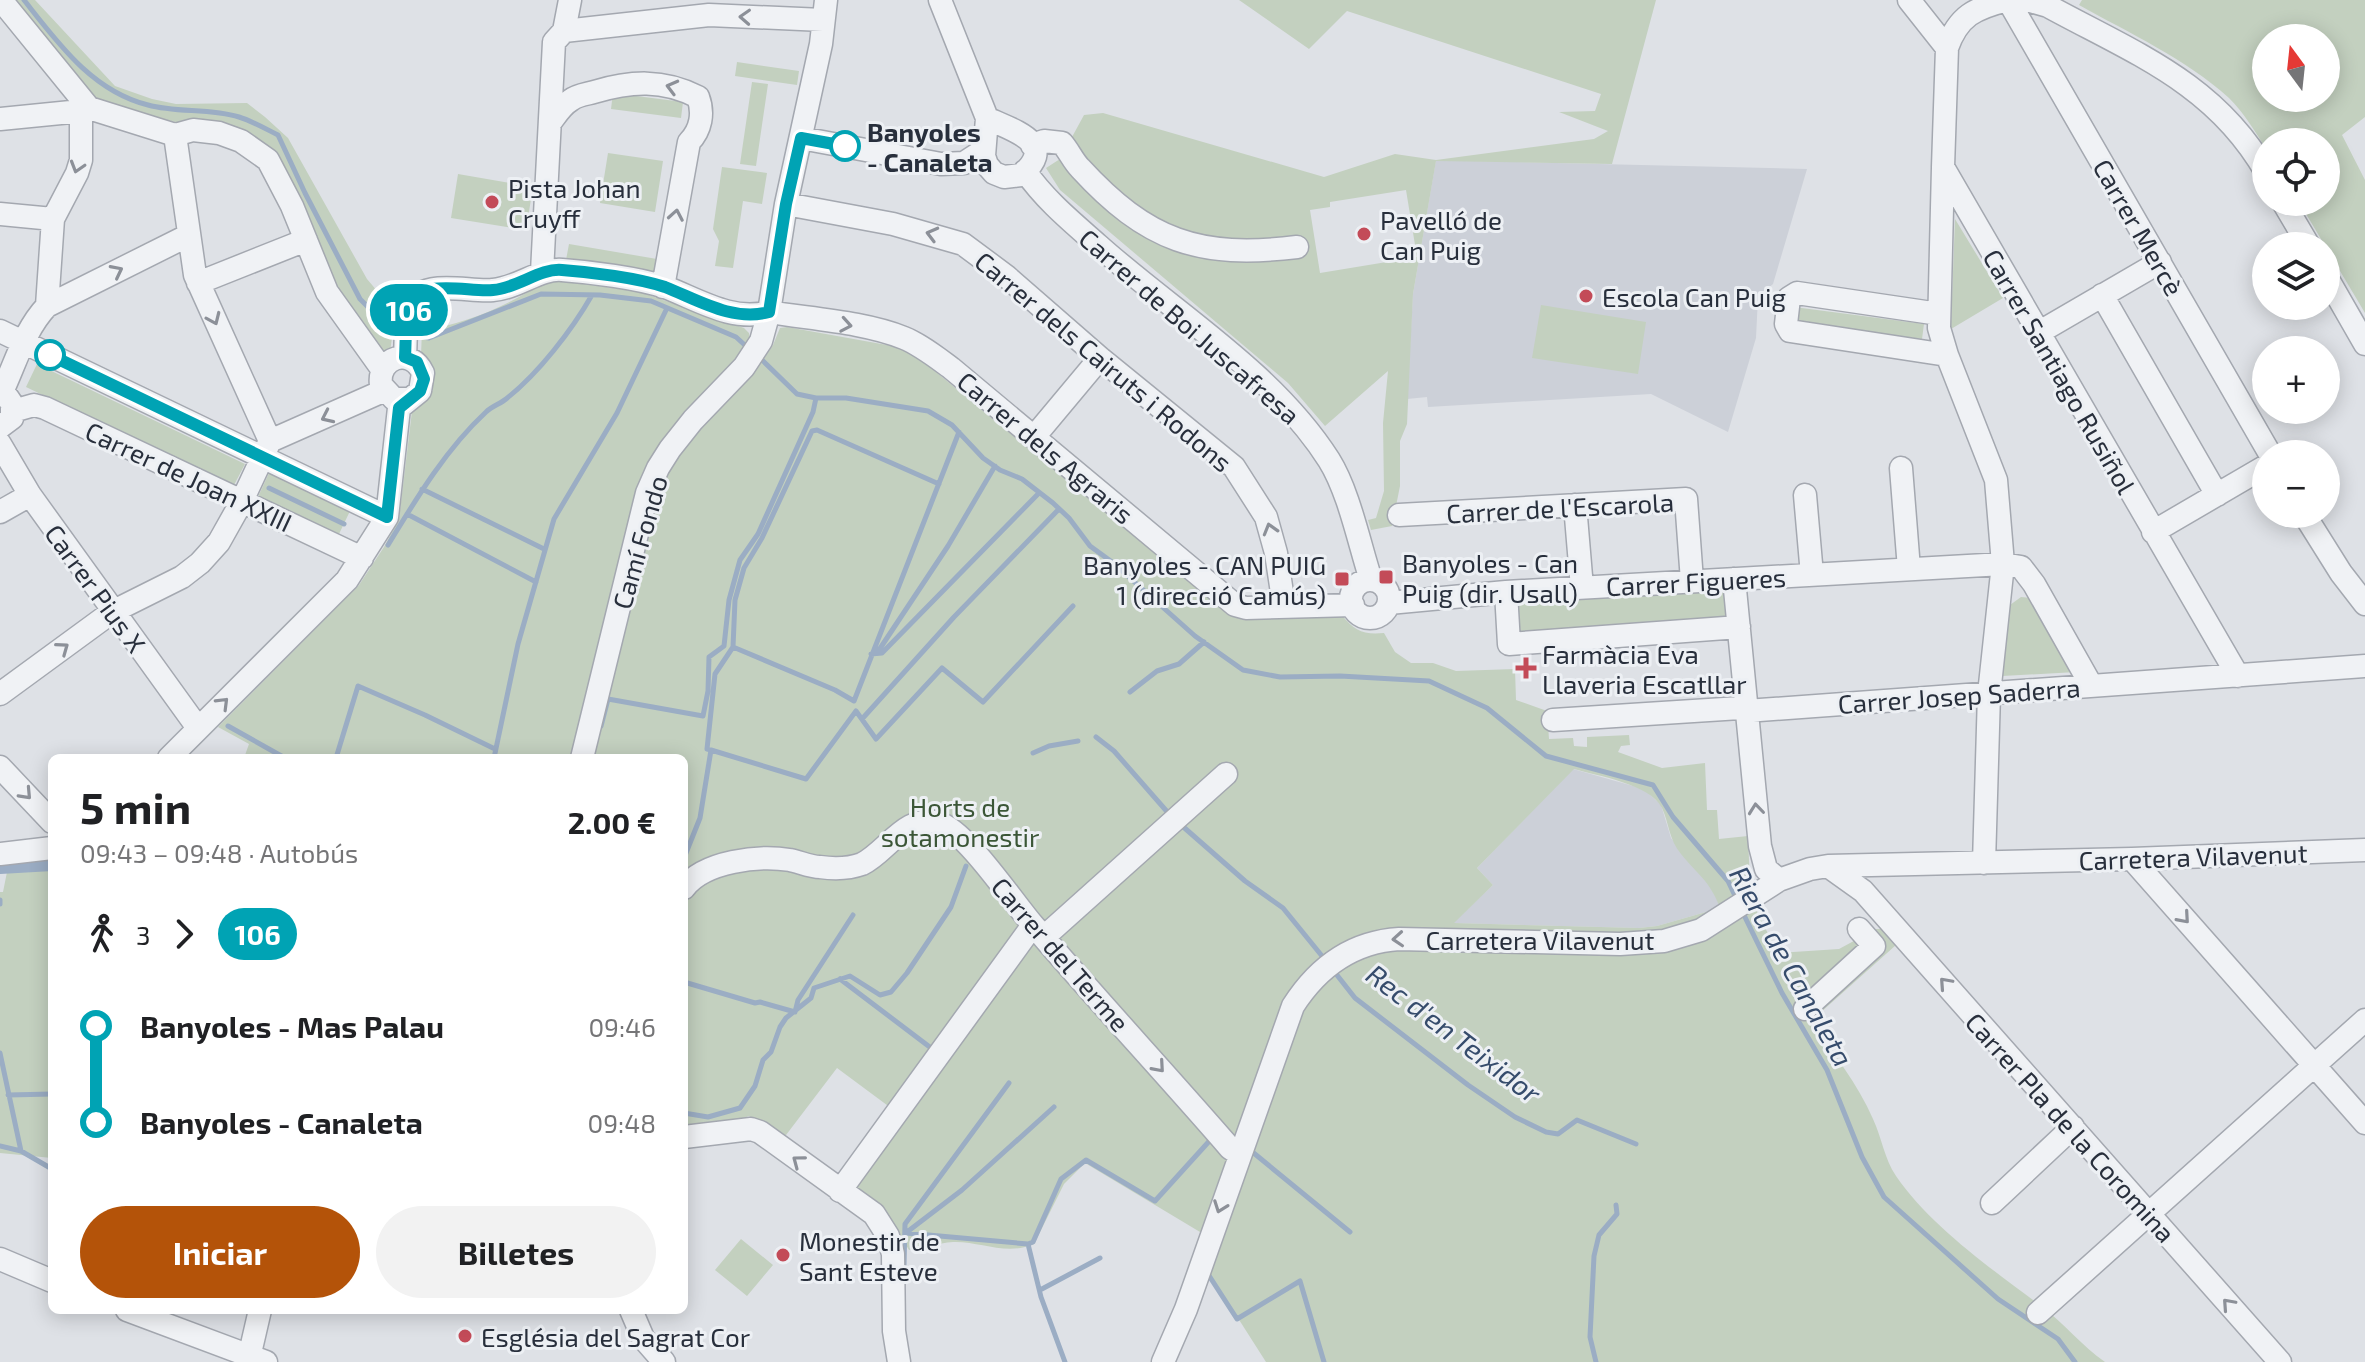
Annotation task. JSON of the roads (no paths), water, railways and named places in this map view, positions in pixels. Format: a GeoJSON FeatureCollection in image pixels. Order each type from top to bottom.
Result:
{"type":"FeatureCollection","features":[{"type":"Feature","properties":{"kind":"street"},"geometry":{"type":"LineString","coordinates":[[1,0],[85,109],[81,160],[53,219],[47,306]]}},
{"type":"Feature","properties":{"kind":"street"},"geometry":{"type":"LineString","coordinates":[[405,357],[408,311],[416,296],[439,289],[492,291],[519,285],[542,272],[554,42],[564,31],[570,0]]}},
{"type":"Feature","properties":{"kind":"street"},"geometry":{"type":"LineString","coordinates":[[801,138],[941,164],[964,163],[985,146],[995,133],[997,123],[940,0]]}},
{"type":"Feature","properties":{"kind":"street"},"geometry":{"type":"LineString","coordinates":[[1909,0],[1947,48]]}},
{"type":"Feature","properties":{"kind":"street"},"geometry":{"type":"LineString","coordinates":[[1984,863],[1989,694],[2003,564],[2001,526],[1996,480],[1942,342],[1939,314],[1943,167],[1947,48],[1953,31],[1969,14],[2008,0]]}},
{"type":"Feature","properties":{"kind":"street","name":"Carrer Mercè"},"geometry":{"type":"LineString","coordinates":[[2008,0],[2262,440]]}},
{"type":"Feature","properties":{"kind":"street"},"geometry":{"type":"LineString","coordinates":[[2027,0],[2048,6],[2188,84],[2227,117],[2252,150]]}},
{"type":"Feature","properties":{"kind":"street"},"geometry":{"type":"LineString","coordinates":[[564,31],[661,9],[824,10]]}},
{"type":"Feature","properties":{"kind":"street","name":"Camí Fondo"},"geometry":{"type":"LineString","coordinates":[[583,754],[647,493],[658,468],[693,420],[744,367],[761,341],[769,312],[786,204],[821,44],[824,10]]}},
{"type":"Feature","properties":{"kind":"street"},"geometry":{"type":"LineString","coordinates":[[550,123],[573,98],[608,88],[661,83],[698,97],[702,109],[697,134],[689,142],[663,287]]}},
{"type":"Feature","properties":{"kind":"street"},"geometry":{"type":"LineString","coordinates":[[0,119],[85,109],[175,135],[193,130],[219,133],[241,141],[260,153],[279,178],[327,292],[394,393]]}},
{"type":"Feature","properties":{"kind":"street"},"geometry":{"type":"LineString","coordinates":[[985,146],[987,165],[999,176],[1010,178],[1025,171],[1033,159],[1032,145],[1020,131],[997,123]]}},
{"type":"Feature","properties":{"kind":"street"},"geometry":{"type":"LineString","coordinates":[[175,135],[198,283],[265,449]]}},
{"type":"Feature","properties":{"kind":"street"},"geometry":{"type":"LineString","coordinates":[[1032,145],[1044,141],[1062,143],[1078,166],[1119,207],[1166,236],[1222,249],[1297,247]]}},
{"type":"Feature","properties":{"kind":"street","name":"Carrer Santiago Rusiñol"},"geometry":{"type":"LineString","coordinates":[[1943,167],[2238,676]]}},
{"type":"Feature","properties":{"kind":"street","name":"Carrer de Boi Juscafresa"},"geometry":{"type":"LineString","coordinates":[[1025,171],[1034,185],[1063,214],[1241,363],[1297,417],[1331,463],[1371,580]]}},
{"type":"Feature","properties":{"kind":"street","name":"Carrer dels Cairuts i Rodons"},"geometry":{"type":"LineString","coordinates":[[786,204],[893,224],[963,244],[1006,276],[1100,358],[1234,467],[1266,517],[1276,553],[1284,606]]}},
{"type":"Feature","properties":{"kind":"street"},"geometry":{"type":"LineString","coordinates":[[0,214],[53,219]]}},
{"type":"Feature","properties":{"kind":"street"},"geometry":{"type":"LineString","coordinates":[[4,406],[24,342],[47,306],[189,235]]}},
{"type":"Feature","properties":{"kind":"street"},"geometry":{"type":"LineString","coordinates":[[198,283],[306,240]]}},
{"type":"Feature","properties":{"kind":"street"},"geometry":{"type":"LineString","coordinates":[[2038,333],[2160,262]]}},
{"type":"Feature","properties":{"kind":"street","name":"Carrer dels Agraris"},"geometry":{"type":"LineString","coordinates":[[542,272],[565,270],[663,287],[699,304],[753,316],[769,312],[904,337],[951,368],[1235,605],[1246,608],[1353,605]]}},
{"type":"Feature","properties":{"kind":"street"},"geometry":{"type":"LineString","coordinates":[[1939,314],[1797,293],[1789,298],[1786,324],[1790,331],[1947,355]]}},
{"type":"Feature","properties":{"kind":"street"},"geometry":{"type":"LineString","coordinates":[[2102,295],[2217,495]]}},
{"type":"Feature","properties":{"kind":"street"},"geometry":{"type":"LineString","coordinates":[[2340,300],[2365,344]]}},
{"type":"Feature","properties":{"kind":"street","name":"Carrer de Joan XXIII"},"geometry":{"type":"LineString","coordinates":[[0,331],[265,449],[387,517]]}},
{"type":"Feature","properties":{"kind":"street"},"geometry":{"type":"LineString","coordinates":[[0,694],[112,612],[182,577],[200,563],[219,542],[242,501],[265,449],[394,393],[420,391],[424,379],[417,362],[405,357],[391,359],[394,393],[387,517],[362,558],[347,580],[173,754]]}},
{"type":"Feature","properties":{"kind":"street"},"geometry":{"type":"LineString","coordinates":[[1034,437],[1100,358]]}},
{"type":"Feature","properties":{"kind":"street","name":"Carrer de Joan XXIII"},"geometry":{"type":"LineString","coordinates":[[4,406],[34,405],[45,408],[362,558]]}},
{"type":"Feature","properties":{"kind":"street","name":"Carrer Pius X"},"geometry":{"type":"LineString","coordinates":[[0,444],[30,495],[198,728]]}},
{"type":"Feature","properties":{"kind":"street"},"geometry":{"type":"LineString","coordinates":[[1901,468],[1909,569]]}},
{"type":"Feature","properties":{"kind":"street"},"geometry":{"type":"LineString","coordinates":[[2153,532],[2252,474]]}},
{"type":"Feature","properties":{"kind":"street"},"geometry":{"type":"LineString","coordinates":[[0,512],[30,495]]}},
{"type":"Feature","properties":{"kind":"street"},"geometry":{"type":"LineString","coordinates":[[1805,495],[1812,575]]}},
{"type":"Feature","properties":{"kind":"street","name":"Carrer de l'Escarola"},"geometry":{"type":"LineString","coordinates":[[1399,515],[1686,499],[1692,581]]}},
{"type":"Feature","properties":{"kind":"street"},"geometry":{"type":"LineString","coordinates":[[1575,505],[1582,588]]}},
{"type":"Feature","properties":{"kind":"street"},"geometry":{"type":"LineString","coordinates":[[2001,526],[2026,565],[2037,590]]}},
{"type":"Feature","properties":{"kind":"street"},"geometry":{"type":"LineString","coordinates":[[2313,528],[2365,604]]}},
{"type":"Feature","properties":{"kind":"street"},"geometry":{"type":"LineString","coordinates":[[2003,564],[2021,567],[2091,685]]}},
{"type":"Feature","properties":{"kind":"street","name":"Carrer Figueres"},"geometry":{"type":"LineString","coordinates":[[1389,603],[1506,592],[2003,564]]}},
{"type":"Feature","properties":{"kind":"street"},"geometry":{"type":"LineString","coordinates":[[1734,579],[1760,846],[1766,869],[1779,880]]}},
{"type":"Feature","properties":{"kind":"street"},"geometry":{"type":"LineString","coordinates":[[1371,580],[1385,587],[1389,603],[1382,613],[1372,618],[1360,615],[1353,605],[1355,588],[1371,580]]}},
{"type":"Feature","properties":{"kind":"street"},"geometry":{"type":"LineString","coordinates":[[2000,600],[2014,592],[2037,590]]}},
{"type":"Feature","properties":{"kind":"street"},"geometry":{"type":"LineString","coordinates":[[1506,592],[1509,644],[1739,627]]}},
{"type":"Feature","properties":{"kind":"street","name":"Carrer Josep Saderra"},"geometry":{"type":"LineString","coordinates":[[1553,720],[1740,708],[1746,711],[2365,666]]}},
{"type":"Feature","properties":{"kind":"street"},"geometry":{"type":"LineString","coordinates":[[0,767],[48,818]]}},
{"type":"Feature","properties":{"kind":"street"},"geometry":{"type":"LineString","coordinates":[[840,1191],[1039,931],[1226,774]]}},
{"type":"Feature","properties":{"kind":"street","name":"Carrer del Terme"},"geometry":{"type":"LineString","coordinates":[[688,884],[703,871],[724,867],[733,860],[790,860],[814,867],[839,869],[859,865],[904,830],[922,821],[939,822],[952,829],[975,853],[1039,931],[1230,1148],[1239,1154]]}},
{"type":"Feature","properties":{"kind":"street"},"geometry":{"type":"LineString","coordinates":[[25,852],[48,825]]}},
{"type":"Feature","properties":{"kind":"street"},"geometry":{"type":"LineString","coordinates":[[0,854],[48,849]]}},
{"type":"Feature","properties":{"kind":"street","name":"Carretera Vilavenut"},"geometry":{"type":"LineString","coordinates":[[1163,1362],[1186,1309],[1293,1006],[1308,984],[1345,953],[1375,942],[1399,939],[1650,943],[1691,935],[1723,918],[1779,880],[1828,866],[2365,850]]}},
{"type":"Feature","properties":{"kind":"street"},"geometry":{"type":"LineString","coordinates":[[2132,859],[2365,1123]]}},
{"type":"Feature","properties":{"kind":"street"},"geometry":{"type":"LineString","coordinates":[[1863,891],[1865,874],[1874,864]]}},
{"type":"Feature","properties":{"kind":"street","name":"Carrer Pla de la Coromina"},"geometry":{"type":"LineString","coordinates":[[1828,866],[1863,891],[2280,1362]]}},
{"type":"Feature","properties":{"kind":"street"},"geometry":{"type":"LineString","coordinates":[[1805,1009],[1874,946],[1859,929]]}},
{"type":"Feature","properties":{"kind":"street"},"geometry":{"type":"LineString","coordinates":[[2038,1313],[2365,1020]]}},
{"type":"Feature","properties":{"kind":"street"},"geometry":{"type":"LineString","coordinates":[[1992,1203],[2073,1127]]}},
{"type":"Feature","properties":{"kind":"street"},"geometry":{"type":"LineString","coordinates":[[688,1137],[751,1129],[760,1132],[874,1214],[888,1236],[893,1254],[894,1331],[899,1362]]}},
{"type":"Feature","properties":{"kind":"street"},"geometry":{"type":"LineString","coordinates":[[0,1259],[48,1279]]}},
{"type":"Feature","properties":{"kind":"street"},"geometry":{"type":"LineString","coordinates":[[137,1314],[254,1361],[260,1314]]}},
{"type":"Feature","properties":{"kind":"street"},"geometry":{"type":"LineString","coordinates":[[632,1314],[643,1338],[664,1362]]}},
{"type":"Feature","properties":{"kind":"waterway","name":"Riera de Canaleta"},"geometry":{"type":"LineString","coordinates":[[24,0],[78,63],[110,89],[148,105],[239,117],[278,135],[360,299],[394,333],[400,334]]}},
{"type":"Feature","properties":{"kind":"waterway","name":"Riera de Canaleta"},"geometry":{"type":"LineString","coordinates":[[410,335],[429,338],[541,294],[600,295],[651,301],[736,337],[748,348]]}},
{"type":"Feature","properties":{"kind":"waterway"},"geometry":{"type":"LineString","coordinates":[[388,545],[421,492],[471,426],[518,389],[542,364],[592,295]]}},
{"type":"Feature","properties":{"kind":"waterway"},"geometry":{"type":"LineString","coordinates":[[495,754],[518,644],[554,519],[617,413],[667,308]]}},
{"type":"Feature","properties":{"kind":"waterway","name":"Riera de Canaleta"},"geometry":{"type":"LineString","coordinates":[[759,357],[797,394],[928,411],[952,425],[983,458],[1000,470],[1022,479],[1053,503],[1090,546],[1195,636],[1243,670],[1280,677],[1340,676],[1429,681],[1487,708],[1546,756],[1653,785],[1673,817],[1728,881],[1737,900]]}},
{"type":"Feature","properties":{"kind":"waterway"},"geometry":{"type":"LineString","coordinates":[[601,726],[608,699],[703,716],[708,691],[709,657],[724,646],[729,600],[740,560],[758,534],[813,412],[816,398]]}},
{"type":"Feature","properties":{"kind":"waterway"},"geometry":{"type":"LineString","coordinates":[[711,750],[707,749],[715,674],[733,647],[735,600],[744,568],[762,538],[812,431],[817,430],[939,484]]}},
{"type":"Feature","properties":{"kind":"waterway"},"geometry":{"type":"LineString","coordinates":[[733,647],[854,701],[959,432]]}},
{"type":"Feature","properties":{"kind":"waterway"},"geometry":{"type":"LineString","coordinates":[[877,653],[948,546],[995,466]]}},
{"type":"Feature","properties":{"kind":"waterway"},"geometry":{"type":"LineString","coordinates":[[269,488],[344,524]]}},
{"type":"Feature","properties":{"kind":"waterway"},"geometry":{"type":"LineString","coordinates":[[422,489],[544,549]]}},
{"type":"Feature","properties":{"kind":"waterway"},"geometry":{"type":"LineString","coordinates":[[871,654],[882,653],[1039,493]]}},
{"type":"Feature","properties":{"kind":"waterway"},"geometry":{"type":"LineString","coordinates":[[862,719],[954,617],[1059,509]]}},
{"type":"Feature","properties":{"kind":"waterway"},"geometry":{"type":"LineString","coordinates":[[407,514],[536,582]]}},
{"type":"Feature","properties":{"kind":"waterway"},"geometry":{"type":"LineString","coordinates":[[688,848],[700,818],[711,750],[806,779],[856,711],[876,739],[942,668],[983,702],[1073,606]]}},
{"type":"Feature","properties":{"kind":"waterway"},"geometry":{"type":"LineString","coordinates":[[1130,692],[1157,671],[1179,664],[1204,642]]}},
{"type":"Feature","properties":{"kind":"waterway"},"geometry":{"type":"LineString","coordinates":[[337,754],[358,686],[495,749]]}},
{"type":"Feature","properties":{"kind":"waterway"},"geometry":{"type":"LineString","coordinates":[[228,726],[278,754]]}},
{"type":"Feature","properties":{"kind":"waterway","name":"Rec d'en Teixidor"},"geometry":{"type":"LineString","coordinates":[[1096,737],[1114,751],[1170,815]]}},
{"type":"Feature","properties":{"kind":"waterway","name":"Rec d'en Teixidor"},"geometry":{"type":"LineString","coordinates":[[1033,753],[1049,746],[1078,741]]}},
{"type":"Feature","properties":{"kind":"waterway","name":"Rec d'en Teixidor"},"geometry":{"type":"LineString","coordinates":[[1180,824],[1245,881],[1283,908],[1322,956]]}},
{"type":"Feature","properties":{"kind":"waterway","name":"Rec d'en Teixidor"},"geometry":{"type":"LineString","coordinates":[[0,866],[48,863]]}},
{"type":"Feature","properties":{"kind":"waterway","name":"Rec d'en Teixidor"},"geometry":{"type":"LineString","coordinates":[[688,1114],[708,1117],[740,1108],[755,1086],[763,1060],[771,1052],[780,1027],[786,1018],[811,998],[814,988],[850,976],[880,995],[891,992],[951,907],[966,866]]}},
{"type":"Feature","properties":{"kind":"waterway","name":"Riera de Canaleta"},"geometry":{"type":"LineString","coordinates":[[1741,909],[1782,993],[1827,1070],[1862,1157],[1884,1197],[1998,1299],[2058,1339],[2075,1362]]}},
{"type":"Feature","properties":{"kind":"waterway","name":"Rec d'en Teixidor"},"geometry":{"type":"LineString","coordinates":[[688,983],[795,1012],[798,1000],[853,915]]}},
{"type":"Feature","properties":{"kind":"waterway","name":"Rec d'en Teixidor"},"geometry":{"type":"LineString","coordinates":[[1333,970],[1355,998],[1515,1117],[1546,1132],[1558,1134],[1577,1120],[1636,1144]]}},
{"type":"Feature","properties":{"kind":"waterway"},"geometry":{"type":"LineString","coordinates":[[840,979],[935,1051]]}},
{"type":"Feature","properties":{"kind":"waterway"},"geometry":{"type":"LineString","coordinates":[[0,1053],[21,1151]]}},
{"type":"Feature","properties":{"kind":"waterway"},"geometry":{"type":"LineString","coordinates":[[904,1266],[905,1224],[1009,1083]]}},
{"type":"Feature","properties":{"kind":"waterway"},"geometry":{"type":"LineString","coordinates":[[8,1095],[48,1094]]}},
{"type":"Feature","properties":{"kind":"waterway"},"geometry":{"type":"LineString","coordinates":[[907,1232],[962,1190],[1054,1107]]}},
{"type":"Feature","properties":{"kind":"waterway"},"geometry":{"type":"LineString","coordinates":[[906,1233],[1028,1244],[1033,1242],[1061,1179],[1086,1160],[1155,1201],[1213,1137]]}},
{"type":"Feature","properties":{"kind":"waterway"},"geometry":{"type":"LineString","coordinates":[[0,1146],[21,1151],[48,1167]]}},
{"type":"Feature","properties":{"kind":"waterway"},"geometry":{"type":"LineString","coordinates":[[1250,1150],[1350,1232]]}},
{"type":"Feature","properties":{"kind":"waterway","name":"Rec d'en Teixidor"},"geometry":{"type":"LineString","coordinates":[[1596,1362],[1590,1337],[1594,1256],[1599,1235],[1617,1214],[1616,1205]]}},
{"type":"Feature","properties":{"kind":"waterway"},"geometry":{"type":"LineString","coordinates":[[1028,1244],[1041,1297],[1065,1362]]}},
{"type":"Feature","properties":{"kind":"waterway"},"geometry":{"type":"LineString","coordinates":[[1040,1290],[1100,1258]]}},
{"type":"Feature","properties":{"kind":"waterway"},"geometry":{"type":"LineString","coordinates":[[1206,1271],[1237,1319],[1300,1281],[1324,1362]]}},
{"type":"Feature","properties":{"kind":"place","name":"Banyoles - Canaleta"},"geometry":{"type":"Point","coordinates":[845,146]}},
{"type":"Feature","properties":{"kind":"place","name":"Pista Johan Cruyff"},"geometry":{"type":"Point","coordinates":[492,202]}},
{"type":"Feature","properties":{"kind":"place","name":"Pavelló de Can Puig"},"geometry":{"type":"Point","coordinates":[1364,234]}},
{"type":"Feature","properties":{"kind":"place","name":"Escola Can Puig"},"geometry":{"type":"Point","coordinates":[1586,296]}},
{"type":"Feature","properties":{"kind":"place","name":"Banyoles - Can Puig (dir. Usall)"},"geometry":{"type":"Point","coordinates":[1386,577]}},
{"type":"Feature","properties":{"kind":"place","name":"Banyoles - CAN PUIG 1 (direcció Camús)"},"geometry":{"type":"Point","coordinates":[1342,579]}},
{"type":"Feature","properties":{"kind":"place","name":"Farmàcia Eva Llaveria Escatllar"},"geometry":{"type":"Point","coordinates":[1526,668]}},
{"type":"Feature","properties":{"kind":"place","name":"Monestir de Sant Esteve"},"geometry":{"type":"Point","coordinates":[783,1255]}},
{"type":"Feature","properties":{"kind":"place","name":"Església del Sagrat Cor"},"geometry":{"type":"Point","coordinates":[465,1336]}},
{"type":"Feature","properties":{"kind":"park label","name":"Horts de sotamonestir"},"geometry":{"type":"Point","coordinates":[960,821]}}]}
